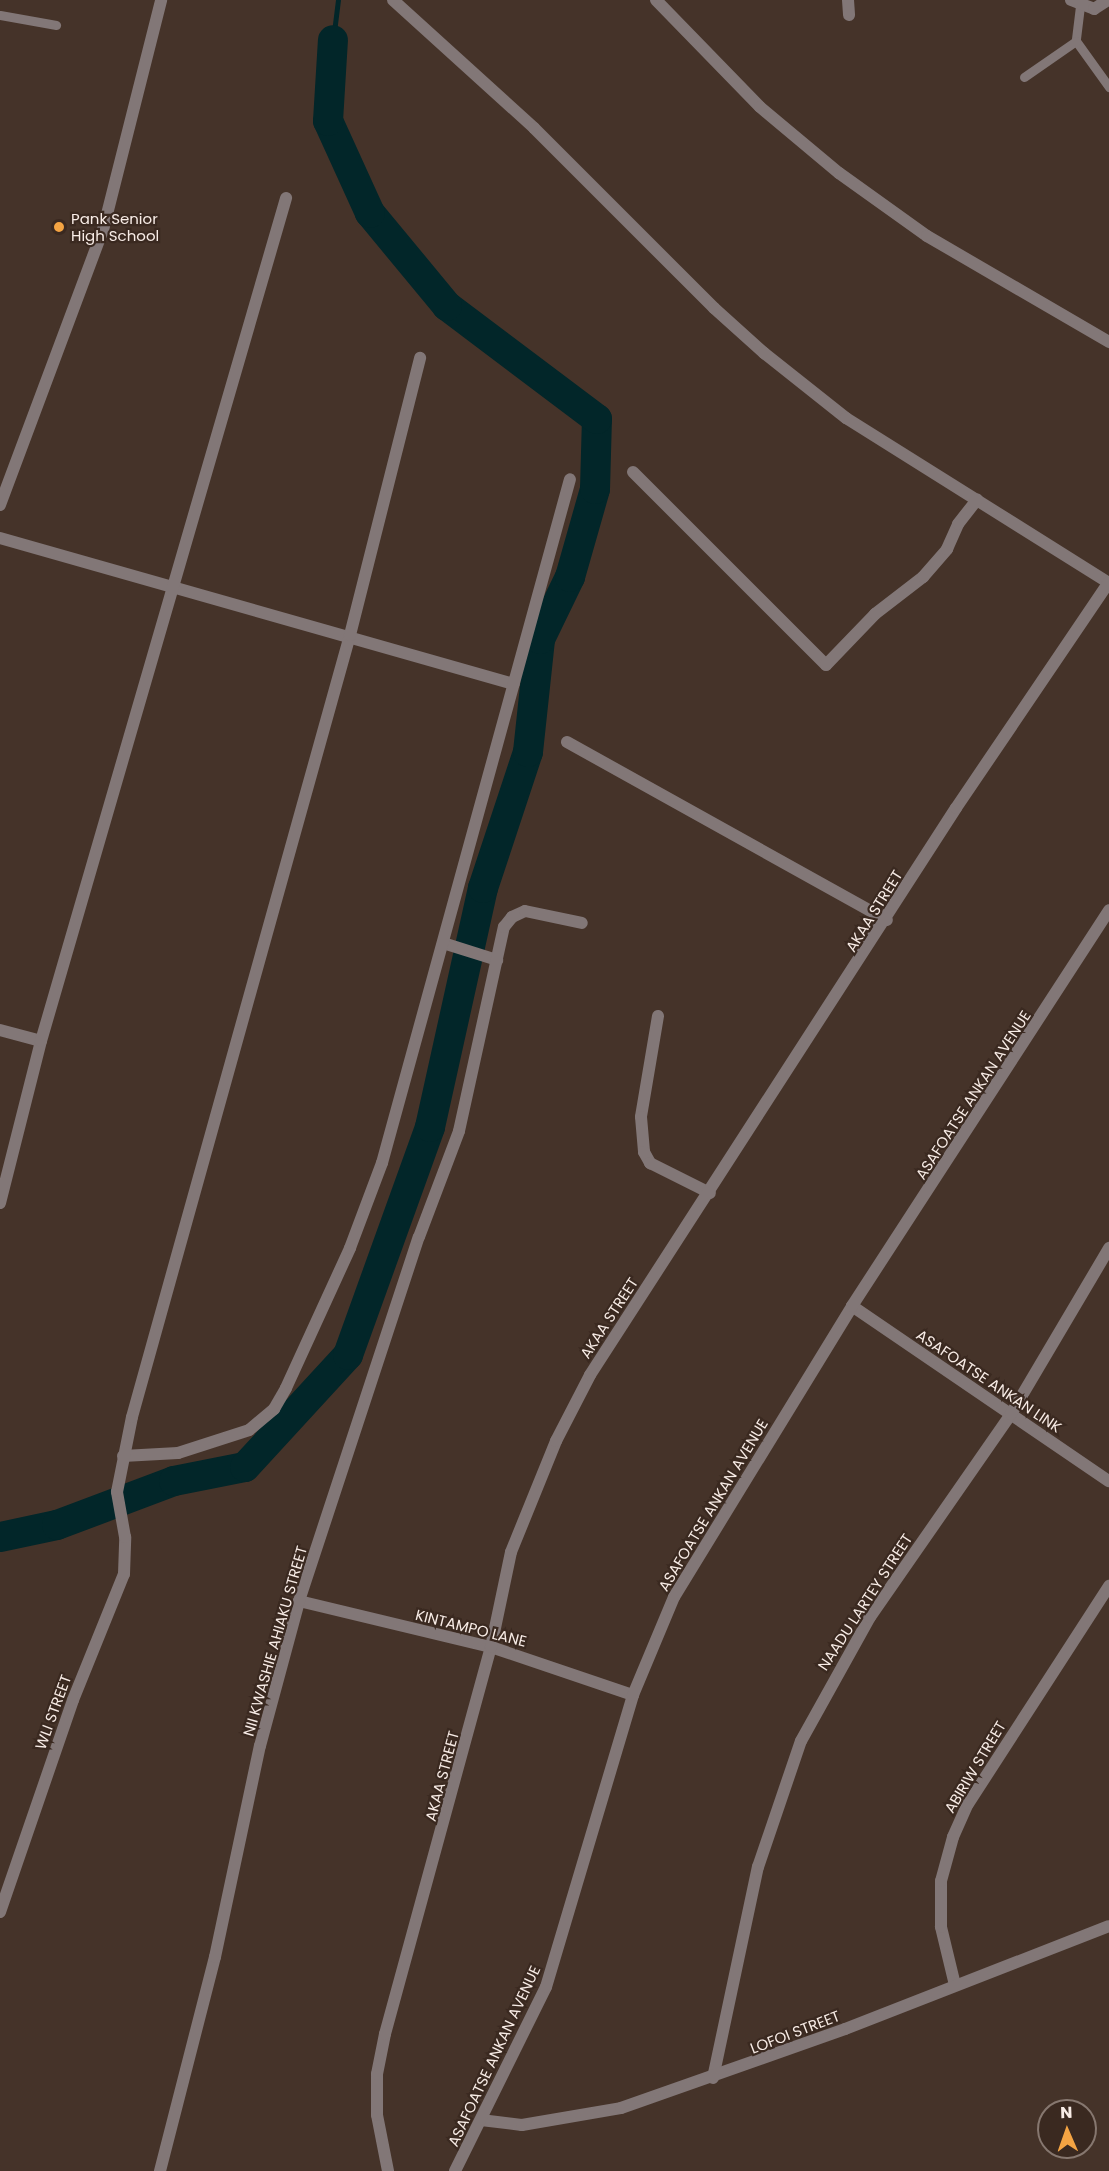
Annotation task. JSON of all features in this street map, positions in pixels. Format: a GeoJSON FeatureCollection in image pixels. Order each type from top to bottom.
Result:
{"type":"FeatureCollection","features":[{"type":"Feature","properties":{"kind":"street"},"geometry":{"type":"LineString","coordinates":[[0,505],[103,230],[161,0]]}},
{"type":"Feature","properties":{"kind":"street"},"geometry":{"type":"LineString","coordinates":[[393,0],[534,128],[714,308],[764,353],[846,418],[1109,583]]}},
{"type":"Feature","properties":{"kind":"street"},"geometry":{"type":"LineString","coordinates":[[656,0],[760,107],[839,173],[927,236],[1109,342]]}},
{"type":"Feature","properties":{"kind":"street"},"geometry":{"type":"LineString","coordinates":[[848,0],[849,15]]}},
{"type":"Feature","properties":{"kind":"street"},"geometry":{"type":"LineString","coordinates":[[1075,3],[1094,9],[1108,0]]}},
{"type":"Feature","properties":{"kind":"street"},"geometry":{"type":"LineString","coordinates":[[0,1203],[41,1041],[286,198]]}},
{"type":"Feature","properties":{"kind":"street","name":"WLI STREET"},"geometry":{"type":"LineString","coordinates":[[0,1912],[73,1700],[124,1574],[122,1523],[117,1492],[123,1456],[350,635],[420,358]]}},
{"type":"Feature","properties":{"kind":"street"},"geometry":{"type":"LineString","coordinates":[[633,472],[826,665],[875,614],[923,577],[947,549],[958,524],[976,500]]}},
{"type":"Feature","properties":{"kind":"street"},"geometry":{"type":"LineString","coordinates":[[123,1456],[178,1453],[249,1430],[274,1409],[350,1248],[382,1163],[449,945],[514,684],[570,479]]}},
{"type":"Feature","properties":{"kind":"street"},"geometry":{"type":"LineString","coordinates":[[0,538],[175,585],[514,684]]}},
{"type":"Feature","properties":{"kind":"street","name":"AKAA STREET"},"geometry":{"type":"LineString","coordinates":[[388,2171],[378,2126],[377,2074],[491,1647],[511,1552],[556,1441],[590,1376],[1047,670],[1109,583]]}},
{"type":"Feature","properties":{"kind":"street"},"geometry":{"type":"LineString","coordinates":[[567,742],[887,920]]}},
{"type":"Feature","properties":{"kind":"street","name":"ASAFOATSE ANKAN AVENUE"},"geometry":{"type":"LineString","coordinates":[[455,2171],[546,1987],[633,1695],[674,1597],[852,1306],[1109,910]]}},
{"type":"Feature","properties":{"kind":"street","name":"NII KWASHIE AHIAKU STREET"},"geometry":{"type":"LineString","coordinates":[[160,2171],[215,1957],[260,1746],[299,1601],[419,1237],[459,1131],[504,927],[512,917],[525,911],[582,923]]}},
{"type":"Feature","properties":{"kind":"street"},"geometry":{"type":"LineString","coordinates":[[449,945],[497,960]]}},
{"type":"Feature","properties":{"kind":"street"},"geometry":{"type":"LineString","coordinates":[[657,1016],[641,1117],[644,1152],[650,1163],[710,1193]]}},
{"type":"Feature","properties":{"kind":"street"},"geometry":{"type":"LineString","coordinates":[[0,1030],[41,1041]]}},
{"type":"Feature","properties":{"kind":"street","name":"NAADU LARTEY STREET"},"geometry":{"type":"LineString","coordinates":[[712,2078],[758,1867],[801,1742],[870,1617],[1011,1414],[1109,1248]]}},
{"type":"Feature","properties":{"kind":"street","name":"ASAFOATSE ANKAN LINK"},"geometry":{"type":"LineString","coordinates":[[852,1306],[1109,1481]]}},
{"type":"Feature","properties":{"kind":"street","name":"ABIRIW STREET"},"geometry":{"type":"LineString","coordinates":[[955,1986],[941,1927],[941,1881],[953,1837],[968,1804],[1109,1586]]}},
{"type":"Feature","properties":{"kind":"street","name":"KINTAMPO LANE"},"geometry":{"type":"LineString","coordinates":[[299,1601],[491,1647],[633,1695]]}},
{"type":"Feature","properties":{"kind":"street","name":"LOFOI STREET"},"geometry":{"type":"LineString","coordinates":[[481,2120],[522,2125],[621,2108],[712,2078],[1109,1926]]}},
{"type":"Feature","properties":{"kind":"lane"},"geometry":{"type":"LineString","coordinates":[[1075,3],[1076,41],[1109,87]]}},
{"type":"Feature","properties":{"kind":"lane"},"geometry":{"type":"LineString","coordinates":[[0,15],[56,25]]}},
{"type":"Feature","properties":{"kind":"lane"},"geometry":{"type":"LineString","coordinates":[[1024,78],[1076,41]]}},
{"type":"Feature","properties":{"kind":"waterway"},"geometry":{"type":"LineString","coordinates":[[333,40],[338,0]]}},
{"type":"Feature","properties":{"kind":"waterway"},"geometry":{"type":"LineString","coordinates":[[0,1537],[57,1525],[174,1481],[245,1467],[348,1355],[430,1127],[483,888],[528,752],[540,639],[570,577],[595,489],[597,419],[447,306],[370,213],[328,121],[333,40]]}},
{"type":"Feature","properties":{"kind":"place","name":"Pank Senior High School"},"geometry":{"type":"Point","coordinates":[59,227]}}]}
